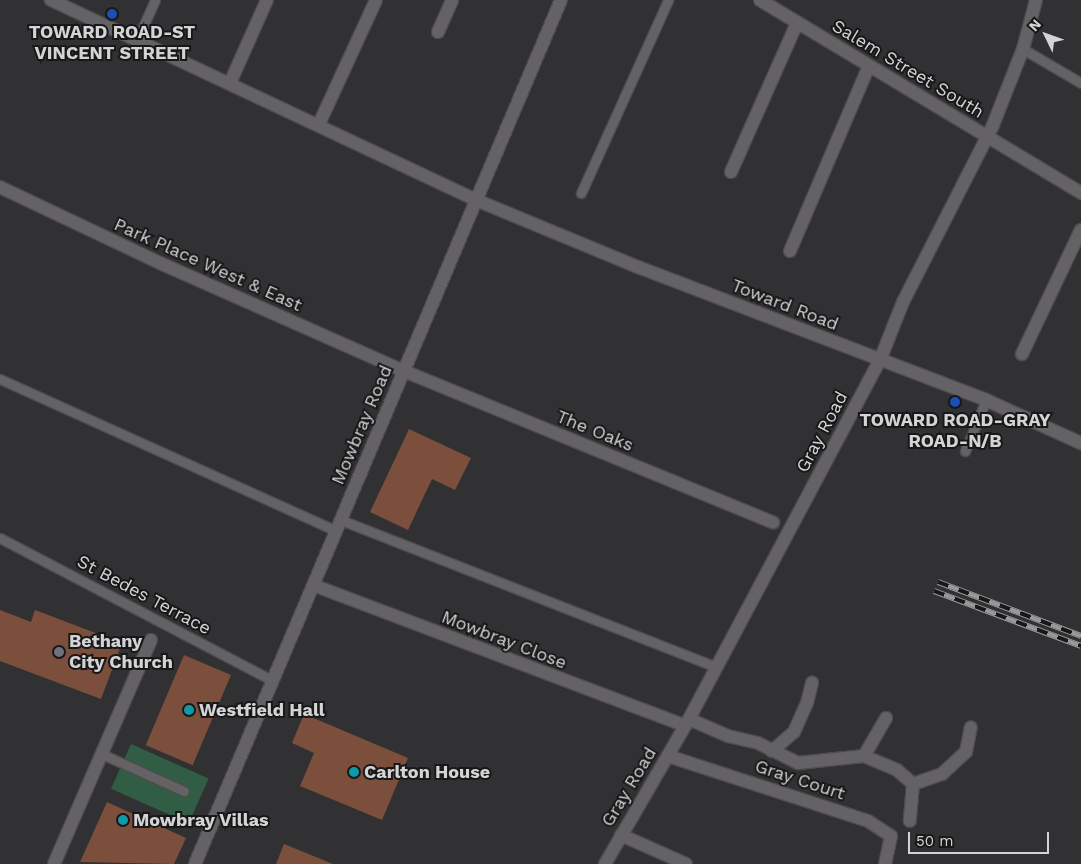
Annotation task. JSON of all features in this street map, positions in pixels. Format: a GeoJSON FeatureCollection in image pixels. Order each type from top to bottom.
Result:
{"type":"FeatureCollection","features":[{"type":"Feature","properties":{"kind":"street","name":"Toward Road"},"geometry":{"type":"LineString","coordinates":[[51,0],[319,124],[476,200],[638,267],[986,400],[1081,442]]}},
{"type":"Feature","properties":{"kind":"street"},"geometry":{"type":"LineString","coordinates":[[230,83],[267,0]]}},
{"type":"Feature","properties":{"kind":"street"},"geometry":{"type":"LineString","coordinates":[[319,124],[376,0]]}},
{"type":"Feature","properties":{"kind":"street"},"geometry":{"type":"LineString","coordinates":[[438,32],[452,0]]}},
{"type":"Feature","properties":{"kind":"street","name":"Mowbray Road"},"geometry":{"type":"LineString","coordinates":[[195,864],[561,0]]}},
{"type":"Feature","properties":{"kind":"street","name":"Salem Street South"},"geometry":{"type":"LineString","coordinates":[[760,0],[1081,193]]}},
{"type":"Feature","properties":{"kind":"street","name":"Gray Road"},"geometry":{"type":"LineString","coordinates":[[605,864],[687,722],[880,360],[903,302],[986,137],[1024,49],[1036,0]]}},
{"type":"Feature","properties":{"kind":"street"},"geometry":{"type":"LineString","coordinates":[[731,172],[797,23]]}},
{"type":"Feature","properties":{"kind":"street"},"geometry":{"type":"LineString","coordinates":[[790,251],[869,66]]}},
{"type":"Feature","properties":{"kind":"street","name":"Park Place West & East"},"geometry":{"type":"LineString","coordinates":[[0,188],[162,264],[404,371]]}},
{"type":"Feature","properties":{"kind":"street"},"geometry":{"type":"LineString","coordinates":[[1022,354],[1081,230]]}},
{"type":"Feature","properties":{"kind":"street","name":"The Oaks"},"geometry":{"type":"LineString","coordinates":[[404,371],[773,522]]}},
{"type":"Feature","properties":{"kind":"street","name":"Mowbray Close"},"geometry":{"type":"LineString","coordinates":[[313,586],[772,751],[798,763],[864,756]]}},
{"type":"Feature","properties":{"kind":"street"},"geometry":{"type":"LineString","coordinates":[[54,864],[151,640]]}},
{"type":"Feature","properties":{"kind":"street"},"geometry":{"type":"LineString","coordinates":[[772,751],[794,732],[807,703],[812,683]]}},
{"type":"Feature","properties":{"kind":"street"},"geometry":{"type":"LineString","coordinates":[[886,718],[864,756],[897,770],[913,784]]}},
{"type":"Feature","properties":{"kind":"street"},"geometry":{"type":"LineString","coordinates":[[913,784],[942,774],[966,752],[971,727]]}},
{"type":"Feature","properties":{"kind":"street","name":"Gray Court"},"geometry":{"type":"LineString","coordinates":[[668,756],[868,821],[890,836],[885,864]]}},
{"type":"Feature","properties":{"kind":"street"},"geometry":{"type":"LineString","coordinates":[[910,821],[913,784]]}},
{"type":"Feature","properties":{"kind":"street"},"geometry":{"type":"LineString","coordinates":[[621,835],[686,864]]}},
{"type":"Feature","properties":{"kind":"lane"},"geometry":{"type":"LineString","coordinates":[[137,40],[155,0]]}},
{"type":"Feature","properties":{"kind":"lane"},"geometry":{"type":"LineString","coordinates":[[582,193],[668,0]]}},
{"type":"Feature","properties":{"kind":"lane"},"geometry":{"type":"LineString","coordinates":[[1024,49],[1081,83]]}},
{"type":"Feature","properties":{"kind":"lane"},"geometry":{"type":"LineString","coordinates":[[0,379],[338,525],[716,667]]}},
{"type":"Feature","properties":{"kind":"lane"},"geometry":{"type":"LineString","coordinates":[[965,451],[986,400]]}},
{"type":"Feature","properties":{"kind":"lane","name":"St Bedes Terrace"},"geometry":{"type":"LineString","coordinates":[[0,538],[273,680]]}},
{"type":"Feature","properties":{"kind":"lane"},"geometry":{"type":"LineString","coordinates":[[102,754],[184,791]]}},
{"type":"Feature","properties":{"kind":"green space"},"geometry":{"type":"Polygon","coordinates":[[[131,744],[209,779],[189,823],[111,789],[131,744]]]}},
{"type":"Feature","properties":{"kind":"building"},"geometry":{"type":"Polygon","coordinates":[[[409,429],[471,458],[455,490],[432,479],[408,530],[370,512],[409,429]]]}},
{"type":"Feature","properties":{"kind":"building","name":"Bethany City Church"},"geometry":{"type":"Polygon","coordinates":[[[0,610],[31,622],[35,610],[122,643],[101,699],[0,661],[0,610]]]}},
{"type":"Feature","properties":{"kind":"building","name":"Westfield Hall"},"geometry":{"type":"Polygon","coordinates":[[[184,655],[231,675],[193,765],[146,745],[184,655]]]}},
{"type":"Feature","properties":{"kind":"building","name":"Carlton House"},"geometry":{"type":"Polygon","coordinates":[[[304,714],[408,758],[382,820],[300,786],[314,753],[292,743],[304,714]]]}},
{"type":"Feature","properties":{"kind":"building","name":"Mowbray Villas"},"geometry":{"type":"Polygon","coordinates":[[[107,802],[186,838],[174,864],[80,862],[107,802]]]}},
{"type":"Feature","properties":{"kind":"building"},"geometry":{"type":"Polygon","coordinates":[[[284,844],[333,864],[276,864],[284,844]]]}},
{"type":"Feature","properties":{"kind":"railway"},"geometry":{"type":"LineString","coordinates":[[938,582],[1081,636]]}},
{"type":"Feature","properties":{"kind":"railway"},"geometry":{"type":"LineString","coordinates":[[934,591],[1081,646]]}},
{"type":"Feature","properties":{"kind":"place","name":"TOWARD ROAD-ST VINCENT STREET"},"geometry":{"type":"Point","coordinates":[112,14]}},
{"type":"Feature","properties":{"kind":"place","name":"TOWARD ROAD-GRAY ROAD-N/B"},"geometry":{"type":"Point","coordinates":[955,402]}},
{"type":"Feature","properties":{"kind":"place","name":"Bethany City Church"},"geometry":{"type":"Point","coordinates":[59,652]}},
{"type":"Feature","properties":{"kind":"place","name":"Westfield Hall"},"geometry":{"type":"Point","coordinates":[189,710]}},
{"type":"Feature","properties":{"kind":"place","name":"Carlton House"},"geometry":{"type":"Point","coordinates":[354,772]}},
{"type":"Feature","properties":{"kind":"place","name":"Mowbray Villas"},"geometry":{"type":"Point","coordinates":[123,820]}}]}
